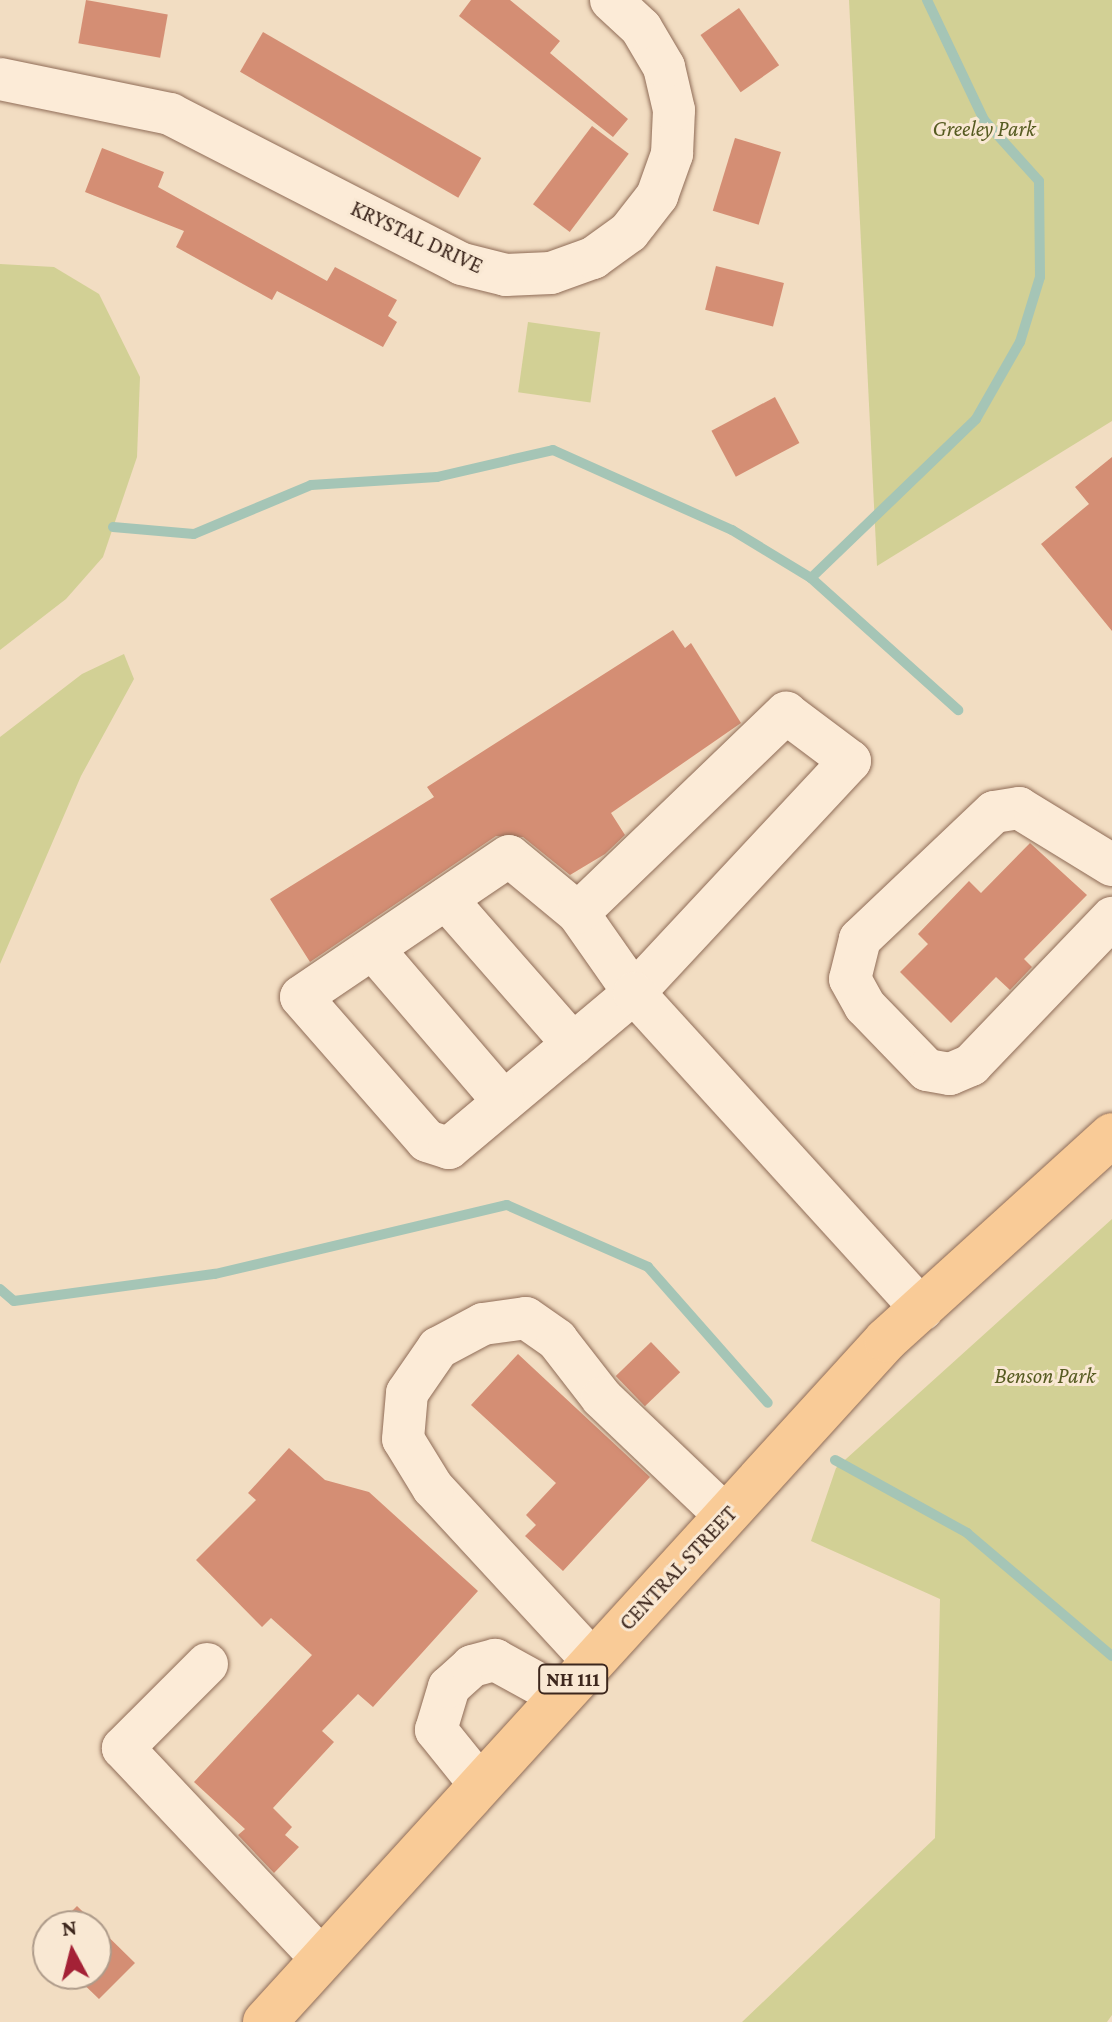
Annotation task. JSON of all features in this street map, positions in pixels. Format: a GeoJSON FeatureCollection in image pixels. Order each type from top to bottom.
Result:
{"type":"FeatureCollection","features":[{"type":"Feature","properties":{"kind":"main road","name":"CENTRAL STREET"},"geometry":{"type":"LineString","coordinates":[[265,2022],[320,1957],[591,1659],[922,1309],[1112,1135]]}},
{"type":"Feature","properties":{"kind":"street","name":"KRYSTAL DRIVE"},"geometry":{"type":"LineString","coordinates":[[0,79],[170,114],[462,264],[506,275],[551,273],[593,258],[629,232],[657,196],[672,154],[674,110],[664,67],[641,28],[611,0]]}},
{"type":"Feature","properties":{"kind":"street"},"geometry":{"type":"LineString","coordinates":[[578,913],[786,713],[850,761],[634,993],[449,1148],[427,1141],[301,997],[509,856],[578,913],[634,993],[922,1309]]}},
{"type":"Feature","properties":{"kind":"street"},"geometry":{"type":"LineString","coordinates":[[1112,865],[1019,808],[994,812],[962,836],[860,939],[850,979],[865,1006],[927,1070],[950,1074],[971,1065],[1112,918]]}},
{"type":"Feature","properties":{"kind":"street"},"geometry":{"type":"LineString","coordinates":[[446,899],[573,1044]]}},
{"type":"Feature","properties":{"kind":"street"},"geometry":{"type":"LineString","coordinates":[[373,949],[504,1102]]}},
{"type":"Feature","properties":{"kind":"street"},"geometry":{"type":"LineString","coordinates":[[591,1659],[433,1488],[403,1439],[407,1393],[438,1348],[483,1324],[526,1318],[557,1340],[602,1398],[726,1516]]}},
{"type":"Feature","properties":{"kind":"street"},"geometry":{"type":"LineString","coordinates":[[478,1782],[436,1730],[449,1687],[472,1666],[495,1660],[559,1695]]}},
{"type":"Feature","properties":{"kind":"street"},"geometry":{"type":"LineString","coordinates":[[207,1664],[123,1748],[320,1957]]}},
{"type":"Feature","properties":{"kind":"green space","name":"Greeley Park"},"geometry":{"type":"Polygon","coordinates":[[[849,0],[1112,0],[1112,421],[877,566],[849,0]]]}},
{"type":"Feature","properties":{"kind":"green space"},"geometry":{"type":"Polygon","coordinates":[[[0,264],[54,267],[99,294],[140,377],[137,457],[103,557],[66,599],[0,650],[0,264]]]}},
{"type":"Feature","properties":{"kind":"green space"},"geometry":{"type":"Polygon","coordinates":[[[528,322],[600,332],[590,402],[518,392],[528,322]]]}},
{"type":"Feature","properties":{"kind":"green space"},"geometry":{"type":"Polygon","coordinates":[[[124,654],[134,679],[81,776],[0,964],[0,737],[82,674],[124,654]]]}},
{"type":"Feature","properties":{"kind":"green space","name":"Benson Park"},"geometry":{"type":"Polygon","coordinates":[[[1112,1219],[1112,2015],[1107,2022],[742,2022],[935,1838],[940,1599],[811,1541],[836,1468],[1112,1219]]]}},
{"type":"Feature","properties":{"kind":"building"},"geometry":{"type":"Polygon","coordinates":[[[86,0],[168,14],[160,58],[78,43],[86,0]]]}},
{"type":"Feature","properties":{"kind":"building"},"geometry":{"type":"Polygon","coordinates":[[[471,0],[510,0],[560,41],[550,53],[628,119],[613,137],[459,16],[471,0]]]}},
{"type":"Feature","properties":{"kind":"building"},"geometry":{"type":"Polygon","coordinates":[[[739,8],[779,65],[741,92],[700,35],[739,8]]]}},
{"type":"Feature","properties":{"kind":"building"},"geometry":{"type":"Polygon","coordinates":[[[263,32],[481,158],[458,198],[240,72],[263,32]]]}},
{"type":"Feature","properties":{"kind":"building"},"geometry":{"type":"Polygon","coordinates":[[[592,126],[629,154],[570,232],[533,204],[592,126]]]}},
{"type":"Feature","properties":{"kind":"building"},"geometry":{"type":"Polygon","coordinates":[[[735,138],[781,152],[759,225],[713,211],[735,138]]]}},
{"type":"Feature","properties":{"kind":"building"},"geometry":{"type":"Polygon","coordinates":[[[102,148],[164,172],[158,187],[327,281],[335,267],[397,300],[388,316],[397,322],[383,347],[277,291],[272,300],[176,247],[184,231],[85,192],[102,148]]]}},
{"type":"Feature","properties":{"kind":"building"},"geometry":{"type":"Polygon","coordinates":[[[716,266],[784,283],[773,327],[705,310],[716,266]]]}},
{"type":"Feature","properties":{"kind":"building"},"geometry":{"type":"Polygon","coordinates":[[[775,397],[799,443],[736,477],[711,431],[775,397]]]}},
{"type":"Feature","properties":{"kind":"building"},"geometry":{"type":"Polygon","coordinates":[[[1112,457],[1112,631],[1041,544],[1089,504],[1075,487],[1112,457]]]}},
{"type":"Feature","properties":{"kind":"building"},"geometry":{"type":"Polygon","coordinates":[[[673,630],[685,648],[691,643],[741,723],[611,813],[625,835],[605,854],[570,875],[523,837],[496,836],[310,962],[270,899],[434,797],[427,787],[673,630]]]}},
{"type":"Feature","properties":{"kind":"building"},"geometry":{"type":"Polygon","coordinates":[[[1030,843],[1087,895],[1024,959],[1032,967],[1010,990],[996,977],[951,1023],[900,972],[928,944],[918,934],[969,881],[981,893],[1030,843]]]}},
{"type":"Feature","properties":{"kind":"building"},"geometry":{"type":"Polygon","coordinates":[[[651,1342],[680,1372],[645,1406],[616,1376],[651,1342]]]}},
{"type":"Feature","properties":{"kind":"building"},"geometry":{"type":"Polygon","coordinates":[[[518,1354],[650,1477],[563,1571],[525,1536],[536,1525],[526,1515],[556,1483],[471,1405],[518,1354]]]}},
{"type":"Feature","properties":{"kind":"building"},"geometry":{"type":"Polygon","coordinates":[[[289,1448],[325,1480],[369,1492],[478,1591],[373,1707],[358,1694],[322,1731],[334,1742],[273,1808],[292,1827],[285,1835],[299,1847],[274,1873],[238,1835],[245,1829],[194,1782],[312,1655],[271,1618],[262,1627],[196,1560],[256,1500],[248,1493],[289,1448]]]}},
{"type":"Feature","properties":{"kind":"building"},"geometry":{"type":"Polygon","coordinates":[[[112,1940],[135,1963],[112,1986],[112,1940]]]}},
{"type":"Feature","properties":{"kind":"building"},"geometry":{"type":"Polygon","coordinates":[[[90,1990],[108,1990],[99,1999],[90,1990]]]}},
{"type":"Feature","properties":{"kind":"waterway"},"geometry":{"type":"LineString","coordinates":[[811,578],[976,419],[1020,342],[1040,277],[1039,181],[984,120],[927,0]]}},
{"type":"Feature","properties":{"kind":"waterway"},"geometry":{"type":"LineString","coordinates":[[113,527],[194,534],[311,485],[437,477],[553,450],[732,530],[811,578],[958,710]]}},
{"type":"Feature","properties":{"kind":"waterway"},"geometry":{"type":"LineString","coordinates":[[0,1289],[14,1301],[215,1274],[507,1205],[648,1267],[768,1403]]}},
{"type":"Feature","properties":{"kind":"waterway"},"geometry":{"type":"LineString","coordinates":[[835,1460],[967,1533],[1112,1656]]}}]}
